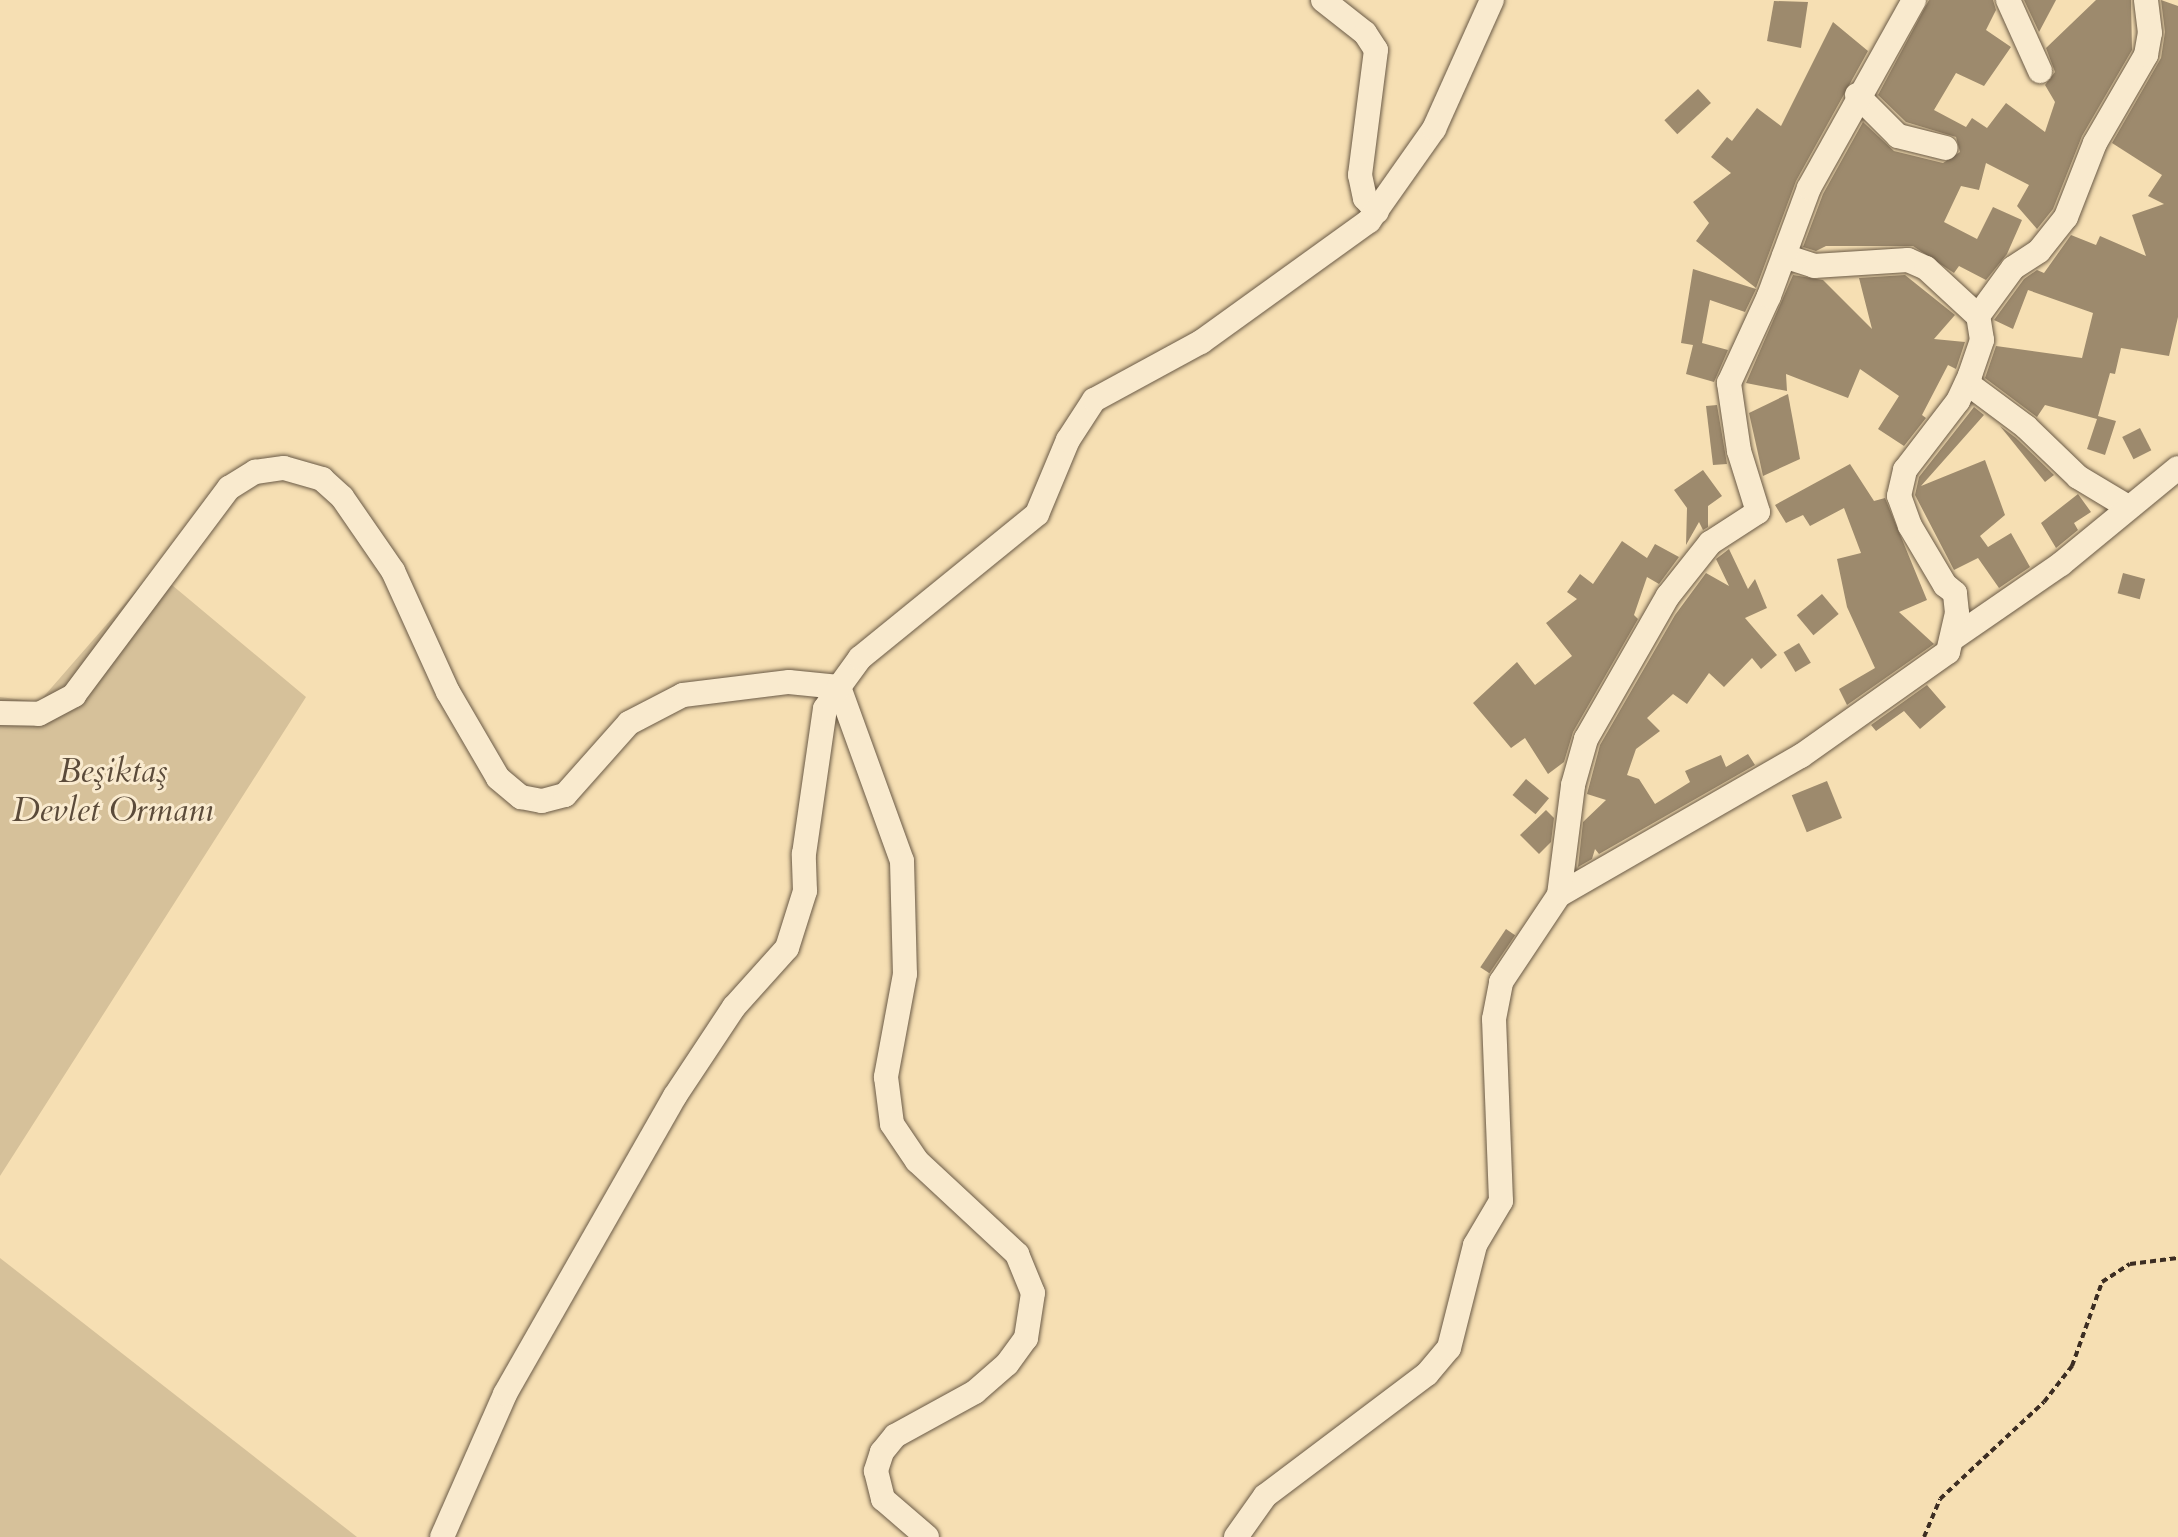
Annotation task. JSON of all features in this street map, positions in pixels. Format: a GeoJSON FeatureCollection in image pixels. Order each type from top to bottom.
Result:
{"type":"FeatureCollection","features":[{"type":"Feature","properties":{"kind":"street"},"geometry":{"type":"LineString","coordinates":[[1323,0],[1365,33],[1376,50],[1360,175],[1365,198],[1377,212]]}},
{"type":"Feature","properties":{"kind":"street"},"geometry":{"type":"LineString","coordinates":[[442,1537],[505,1394],[675,1096],[734,1007],[787,948],[805,891],[804,854],[825,709],[839,687],[860,658],[1037,514],[1068,440],[1094,400],[1201,342],[1377,212],[1434,129],[1492,0]]}},
{"type":"Feature","properties":{"kind":"street"},"geometry":{"type":"LineString","coordinates":[[1559,895],[1573,785],[1586,739],[1668,596],[1710,543],[1758,512],[1739,451],[1729,383],[1784,256],[1809,188],[1857,95],[1914,0]]}},
{"type":"Feature","properties":{"kind":"street"},"geometry":{"type":"LineString","coordinates":[[2008,0],[2040,71]]}},
{"type":"Feature","properties":{"kind":"street"},"geometry":{"type":"LineString","coordinates":[[1978,316],[2013,268],[2039,251],[2066,217],[2095,143],[2146,55],[2150,33],[2146,0]]}},
{"type":"Feature","properties":{"kind":"street"},"geometry":{"type":"LineString","coordinates":[[1857,95],[1898,136],[1946,148]]}},
{"type":"Feature","properties":{"kind":"street"},"geometry":{"type":"LineString","coordinates":[[1236,1537],[1265,1496],[1427,1374],[1449,1348],[1475,1245],[1501,1201],[1496,999],[1512,960],[1559,895],[1801,756],[1948,652],[1952,639],[1955,593],[1918,543],[1899,496],[1905,470],[1967,383],[1982,340],[1978,316],[1926,268],[1908,260],[1814,266],[1784,256]]}},
{"type":"Feature","properties":{"kind":"street"},"geometry":{"type":"LineString","coordinates":[[1967,383],[2026,427],[2078,477],[2128,507]]}},
{"type":"Feature","properties":{"kind":"street"},"geometry":{"type":"LineString","coordinates":[[0,713],[39,714],[74,695],[229,488],[255,472],[284,468],[322,479],[342,497],[393,571],[448,692],[498,778],[521,797],[542,801],[565,795],[621,729],[683,695],[789,682],[839,687]]}},
{"type":"Feature","properties":{"kind":"street"},"geometry":{"type":"LineString","coordinates":[[1952,639],[2011,601],[2178,468]]}},
{"type":"Feature","properties":{"kind":"street"},"geometry":{"type":"LineString","coordinates":[[839,687],[902,861],[905,974],[887,1064],[892,1124],[917,1161],[1017,1254],[1033,1293],[1026,1338],[1007,1364],[975,1392],[895,1436],[882,1452],[876,1471],[883,1499],[927,1537]]}},
{"type":"Feature","properties":{"kind":"path"},"geometry":{"type":"LineString","coordinates":[[1924,1537],[1940,1499],[2061,1382],[2082,1348],[2091,1302],[2102,1282],[2130,1264],[2178,1258]]}},
{"type":"Feature","properties":{"kind":"green space","name":"Beşiktaş Devlet Ormanı"},"geometry":{"type":"Polygon","coordinates":[[[154,570],[306,697],[0,1176],[0,697],[39,702],[154,570]]]}},
{"type":"Feature","properties":{"kind":"green space"},"geometry":{"type":"Polygon","coordinates":[[[0,1258],[357,1537],[0,1537],[0,1258]]]}},
{"type":"Feature","properties":{"kind":"building"},"geometry":{"type":"Polygon","coordinates":[[[1929,0],[1993,0],[1996,10],[1986,30],[2011,47],[1984,86],[1956,73],[1934,110],[1966,127],[1972,118],[1987,128],[2006,103],[2045,132],[2055,102],[2045,85],[2055,72],[2046,48],[2096,0],[2131,0],[2132,50],[2082,136],[2053,209],[2037,229],[2017,206],[2029,185],[1986,163],[1979,190],[1961,186],[1944,222],[1977,239],[1993,207],[2022,220],[2007,254],[1986,280],[1959,266],[1954,273],[1913,246],[1826,246],[1816,251],[1803,247],[1823,194],[1863,122],[1894,151],[1943,163],[1960,152],[1956,137],[1906,122],[1878,95],[1929,0]]]}},
{"type":"Feature","properties":{"kind":"building"},"geometry":{"type":"Polygon","coordinates":[[[2024,0],[2056,0],[2039,32],[2024,0]]]}},
{"type":"Feature","properties":{"kind":"building"},"geometry":{"type":"Polygon","coordinates":[[[2161,0],[2178,6],[2178,317],[2169,356],[2121,348],[2115,374],[2110,373],[2098,416],[2116,421],[2105,455],[2087,449],[2097,419],[2045,405],[2037,417],[1985,378],[1996,346],[2082,358],[2093,313],[2028,290],[2013,329],[1994,320],[2024,279],[2037,270],[2044,273],[2071,235],[2096,245],[2100,236],[2146,256],[2132,215],[2164,204],[2148,196],[2162,175],[2112,143],[2161,58],[2165,32],[2161,0]]]}},
{"type":"Feature","properties":{"kind":"building"},"geometry":{"type":"Polygon","coordinates":[[[1774,1],[1808,2],[1801,48],[1767,41],[1774,1]]]}},
{"type":"Feature","properties":{"kind":"building"},"geometry":{"type":"Polygon","coordinates":[[[1833,22],[1868,51],[1796,181],[1756,288],[1696,241],[1709,223],[1693,202],[1731,173],[1711,157],[1727,137],[1732,141],[1757,108],[1781,126],[1833,22]]]}},
{"type":"Feature","properties":{"kind":"building"},"geometry":{"type":"Polygon","coordinates":[[[1698,89],[1711,103],[1677,134],[1664,120],[1698,89]]]}},
{"type":"Feature","properties":{"kind":"building"},"geometry":{"type":"Polygon","coordinates":[[[1693,269],[1756,289],[1745,312],[1710,300],[1702,343],[1728,350],[1714,382],[1686,374],[1693,345],[1681,343],[1693,269]]]}},
{"type":"Feature","properties":{"kind":"building"},"geometry":{"type":"Polygon","coordinates":[[[1793,275],[1823,280],[1872,329],[1859,278],[1905,275],[1955,315],[1934,339],[1965,342],[1956,369],[1948,365],[1922,415],[1926,418],[1904,446],[1878,429],[1899,396],[1860,369],[1848,398],[1786,374],[1787,391],[1746,383],[1793,275]]]}},
{"type":"Feature","properties":{"kind":"building"},"geometry":{"type":"Polygon","coordinates":[[[1788,394],[1800,459],[1763,476],[1749,413],[1788,394]]]}},
{"type":"Feature","properties":{"kind":"building"},"geometry":{"type":"Polygon","coordinates":[[[1717,405],[1727,464],[1713,465],[1706,406],[1717,405]]]}},
{"type":"Feature","properties":{"kind":"building"},"geometry":{"type":"Polygon","coordinates":[[[1974,407],[1984,415],[1921,486],[1985,460],[2005,515],[1980,536],[1988,547],[2011,533],[2030,567],[1999,588],[1978,558],[1954,570],[1915,495],[1919,477],[1974,407]]]}},
{"type":"Feature","properties":{"kind":"building"},"geometry":{"type":"Polygon","coordinates":[[[2000,426],[2016,438],[2054,475],[2045,482],[2000,426]]]}},
{"type":"Feature","properties":{"kind":"building"},"geometry":{"type":"Polygon","coordinates":[[[2140,428],[2151,450],[2134,459],[2122,437],[2140,428]]]}},
{"type":"Feature","properties":{"kind":"building"},"geometry":{"type":"Polygon","coordinates":[[[1850,464],[1874,501],[1885,498],[1927,600],[1899,612],[1934,644],[1847,705],[1839,689],[1875,668],[1847,607],[1837,559],[1861,553],[1844,508],[1810,526],[1803,515],[1786,523],[1775,505],[1850,464]]]}},
{"type":"Feature","properties":{"kind":"building"},"geometry":{"type":"Polygon","coordinates":[[[1703,470],[1722,496],[1708,506],[1708,527],[1703,530],[1699,522],[1686,545],[1687,508],[1674,490],[1703,470]]]}},
{"type":"Feature","properties":{"kind":"building"},"geometry":{"type":"Polygon","coordinates":[[[2078,494],[2091,512],[2074,523],[2078,530],[2056,548],[2041,523],[2078,494]]]}},
{"type":"Feature","properties":{"kind":"building"},"geometry":{"type":"Polygon","coordinates":[[[1622,541],[1647,558],[1655,544],[1679,557],[1659,584],[1647,577],[1634,615],[1638,619],[1573,732],[1564,762],[1548,774],[1525,738],[1511,748],[1473,703],[1517,662],[1535,685],[1572,656],[1546,623],[1577,599],[1567,592],[1580,574],[1593,584],[1622,541]]]}},
{"type":"Feature","properties":{"kind":"building"},"geometry":{"type":"Polygon","coordinates":[[[1729,549],[1748,589],[1755,579],[1767,608],[1745,618],[1777,655],[1761,669],[1752,658],[1724,687],[1709,673],[1687,704],[1673,694],[1647,718],[1660,731],[1636,749],[1627,775],[1639,779],[1655,804],[1690,782],[1685,771],[1721,755],[1726,767],[1748,754],[1755,765],[1599,854],[1595,849],[1592,859],[1578,867],[1583,822],[1606,800],[1587,794],[1600,745],[1675,615],[1706,573],[1729,586],[1716,559],[1729,549]]]}},
{"type":"Feature","properties":{"kind":"building"},"geometry":{"type":"Polygon","coordinates":[[[2123,573],[2145,579],[2140,599],[2118,593],[2123,573]]]}},
{"type":"Feature","properties":{"kind":"building"},"geometry":{"type":"Polygon","coordinates":[[[1822,594],[1839,614],[1813,635],[1797,615],[1822,594]]]}},
{"type":"Feature","properties":{"kind":"building"},"geometry":{"type":"Polygon","coordinates":[[[1799,643],[1811,663],[1795,672],[1784,652],[1799,643]]]}},
{"type":"Feature","properties":{"kind":"building"},"geometry":{"type":"Polygon","coordinates":[[[1927,685],[1946,707],[1920,729],[1904,711],[1876,731],[1871,725],[1927,685]]]}},
{"type":"Feature","properties":{"kind":"building"},"geometry":{"type":"Polygon","coordinates":[[[1526,779],[1549,798],[1535,814],[1513,795],[1526,779]]]}},
{"type":"Feature","properties":{"kind":"building"},"geometry":{"type":"Polygon","coordinates":[[[1827,781],[1842,818],[1807,832],[1792,795],[1827,781]]]}},
{"type":"Feature","properties":{"kind":"building"},"geometry":{"type":"Polygon","coordinates":[[[1546,810],[1554,818],[1551,842],[1539,854],[1520,835],[1546,810]]]}},
{"type":"Feature","properties":{"kind":"building"},"geometry":{"type":"Polygon","coordinates":[[[1506,929],[1515,935],[1489,973],[1480,967],[1506,929]]]}}]}
